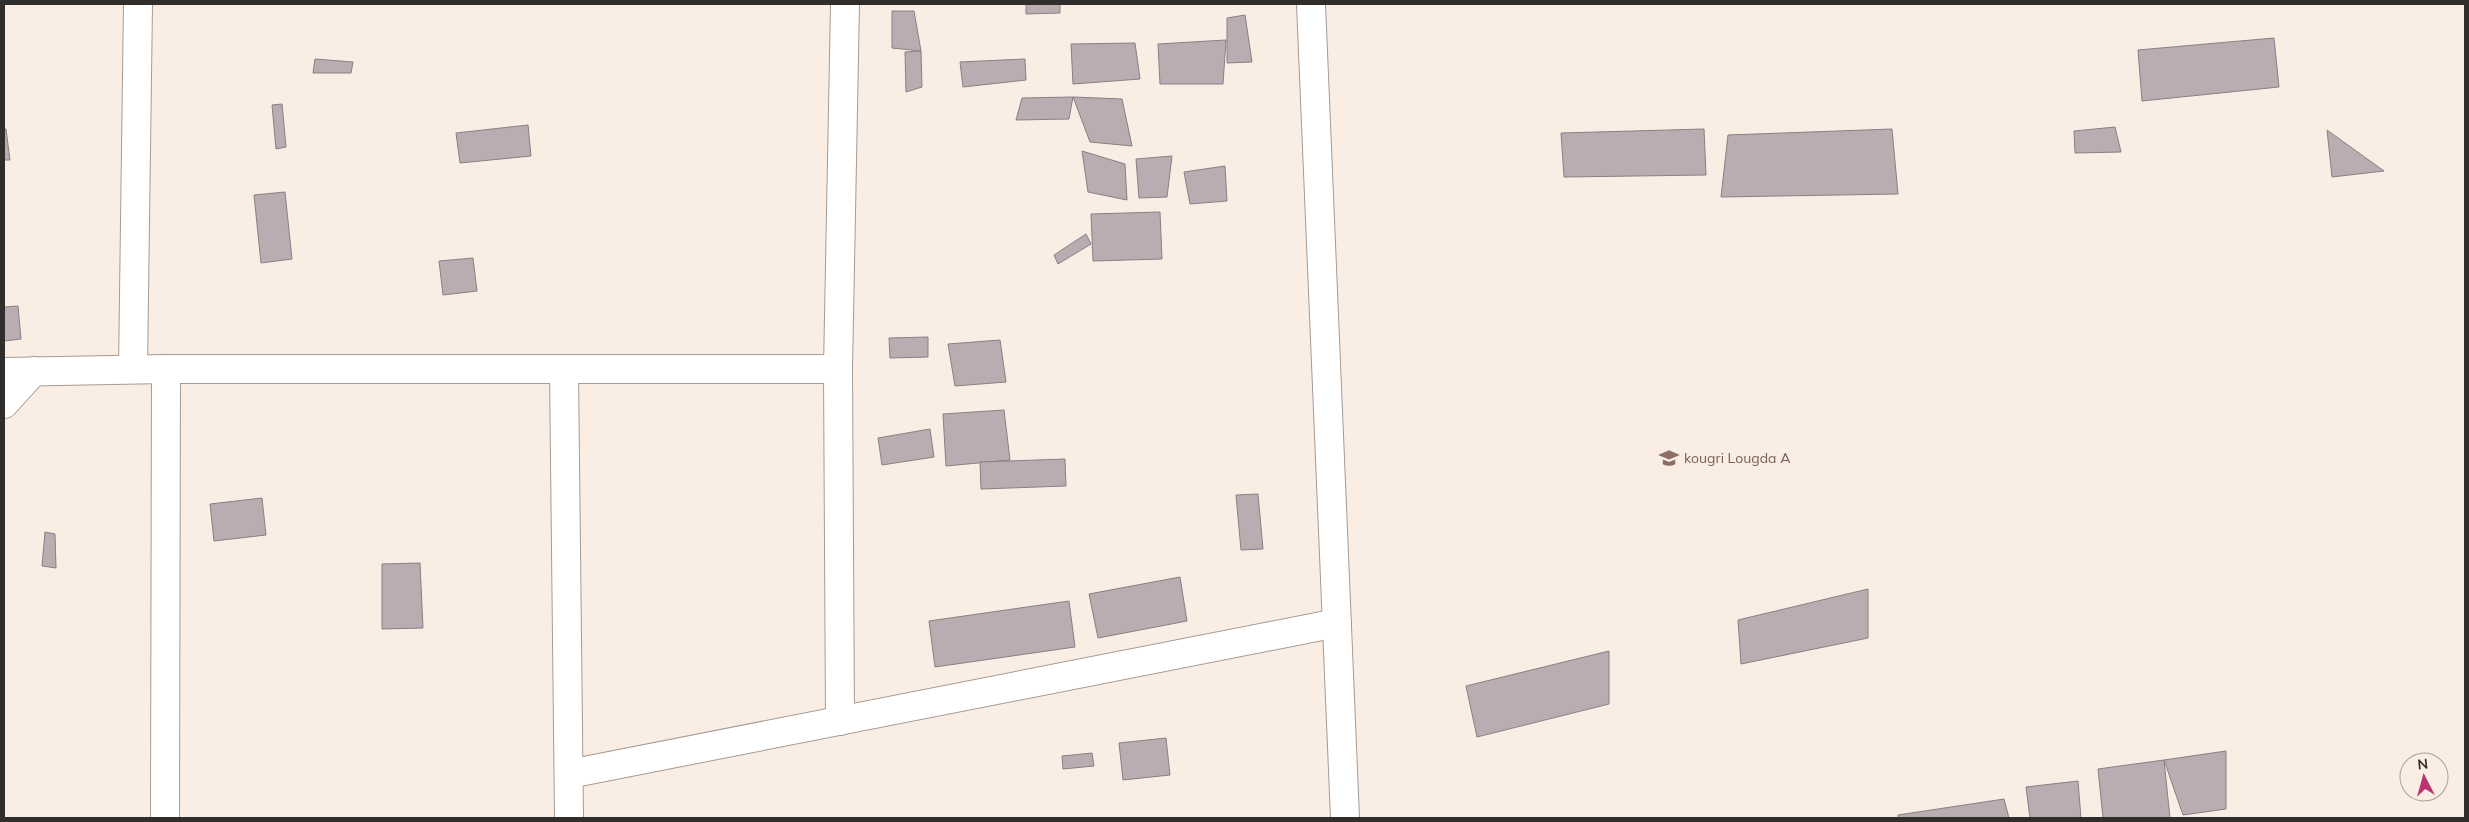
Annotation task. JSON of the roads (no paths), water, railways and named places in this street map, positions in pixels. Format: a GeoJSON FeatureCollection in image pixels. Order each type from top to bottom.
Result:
{"type":"FeatureCollection","features":[{"type":"Feature","properties":{"kind":"street"},"geometry":{"type":"LineString","coordinates":[[133,369],[138,4]]}},
{"type":"Feature","properties":{"kind":"street"},"geometry":{"type":"LineString","coordinates":[[840,721],[838,368],[845,4]]}},
{"type":"Feature","properties":{"kind":"street"},"geometry":{"type":"LineString","coordinates":[[1311,4],[1345,818]]}},
{"type":"Feature","properties":{"kind":"street"},"geometry":{"type":"LineString","coordinates":[[564,368],[569,818]]}},
{"type":"Feature","properties":{"kind":"street"},"geometry":{"type":"LineString","coordinates":[[4,372],[133,369],[838,368]]}},
{"type":"Feature","properties":{"kind":"street"},"geometry":{"type":"LineString","coordinates":[[165,818],[166,369]]}},
{"type":"Feature","properties":{"kind":"street"},"geometry":{"type":"LineString","coordinates":[[4,404],[34,371]]}},
{"type":"Feature","properties":{"kind":"street"},"geometry":{"type":"LineString","coordinates":[[569,774],[1337,623]]}},
{"type":"Feature","properties":{"kind":"place","name":"kougri Lougda A"},"geometry":{"type":"Point","coordinates":[1669,458]}}]}
